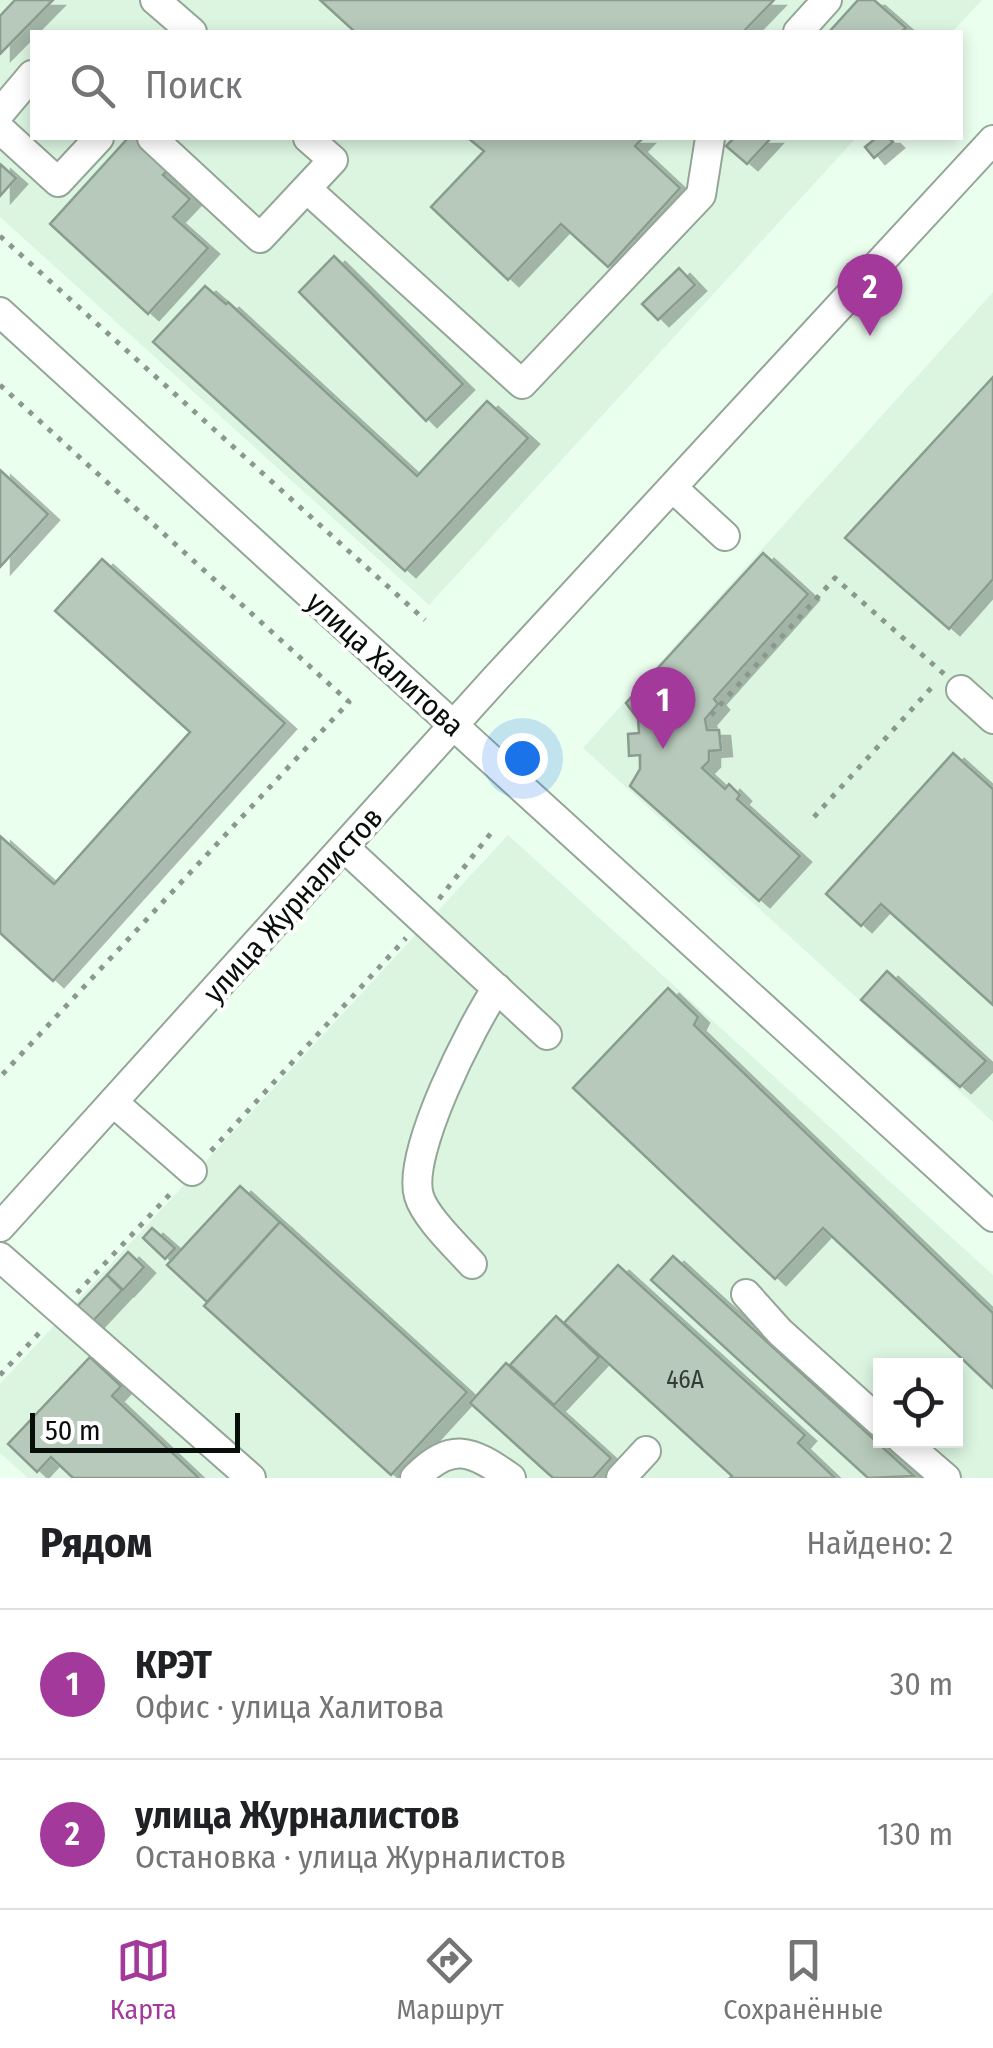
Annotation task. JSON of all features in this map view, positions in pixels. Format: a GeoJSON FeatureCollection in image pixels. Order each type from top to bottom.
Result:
{"type":"FeatureCollection","features":[{"type":"Feature","properties":{"kind":"street"},"geometry":{"type":"LineString","coordinates":[[155,0],[190,30]]}},
{"type":"Feature","properties":{"kind":"street"},"geometry":{"type":"LineString","coordinates":[[800,30],[827,0]]}},
{"type":"Feature","properties":{"kind":"street"},"geometry":{"type":"LineString","coordinates":[[0,113],[30,76]]}},
{"type":"Feature","properties":{"kind":"street"},"geometry":{"type":"LineString","coordinates":[[0,129],[58,182],[97,140]]}},
{"type":"Feature","properties":{"kind":"street"},"geometry":{"type":"LineString","coordinates":[[154,140],[260,238],[333,160],[310,140]]}},
{"type":"Feature","properties":{"kind":"street"},"geometry":{"type":"LineString","coordinates":[[307,189],[522,384],[701,195],[710,140]]}},
{"type":"Feature","properties":{"kind":"street","name":"улица Журналистов"},"geometry":{"type":"LineString","coordinates":[[0,1227],[452,726],[993,140]]}},
{"type":"Feature","properties":{"kind":"street","name":"улица Халитова"},"geometry":{"type":"LineString","coordinates":[[0,312],[993,1217]]}},
{"type":"Feature","properties":{"kind":"street"},"geometry":{"type":"LineString","coordinates":[[673,488],[725,536]]}},
{"type":"Feature","properties":{"kind":"street"},"geometry":{"type":"LineString","coordinates":[[960,690],[993,719]]}},
{"type":"Feature","properties":{"kind":"street"},"geometry":{"type":"LineString","coordinates":[[345,848],[547,1035]]}},
{"type":"Feature","properties":{"kind":"street"},"geometry":{"type":"LineString","coordinates":[[472,1264],[419,1198],[418,1168],[456,1058],[496,988]]}},
{"type":"Feature","properties":{"kind":"street"},"geometry":{"type":"LineString","coordinates":[[114,1102],[192,1171]]}},
{"type":"Feature","properties":{"kind":"street"},"geometry":{"type":"LineString","coordinates":[[0,1257],[251,1478]]}},
{"type":"Feature","properties":{"kind":"street"},"geometry":{"type":"LineString","coordinates":[[746,1294],[780,1332],[873,1416]]}},
{"type":"Feature","properties":{"kind":"street"},"geometry":{"type":"LineString","coordinates":[[911,1448],[946,1478]]}},
{"type":"Feature","properties":{"kind":"street"},"geometry":{"type":"LineString","coordinates":[[621,1478],[646,1450]]}},
{"type":"Feature","properties":{"kind":"street"},"geometry":{"type":"LineString","coordinates":[[414,1478],[448,1453],[466,1452],[510,1478]]}},
{"type":"Feature","properties":{"kind":"path"},"geometry":{"type":"LineString","coordinates":[[0,236],[424,620]]}},
{"type":"Feature","properties":{"kind":"path"},"geometry":{"type":"LineString","coordinates":[[0,385],[350,702],[0,1077]]}},
{"type":"Feature","properties":{"kind":"path"},"geometry":{"type":"LineString","coordinates":[[711,715],[835,578],[944,674],[814,817]]}},
{"type":"Feature","properties":{"kind":"path"},"geometry":{"type":"LineString","coordinates":[[0,1376],[423,919],[492,833]]}},
{"type":"Feature","properties":{"kind":"shaded area"},"geometry":{"type":"Polygon","coordinates":[[[0,0],[982,0],[954,30],[30,30],[30,140],[854,140],[429,605],[0,217],[0,0]]]}},
{"type":"Feature","properties":{"kind":"shaded area"},"geometry":{"type":"Polygon","coordinates":[[[993,292],[993,1122],[583,748],[993,292]]]}},
{"type":"Feature","properties":{"kind":"shaded area"},"geometry":{"type":"Polygon","coordinates":[[[508,835],[993,1275],[993,1478],[28,1478],[0,1453],[0,1384],[508,835]]]}},
{"type":"Feature","properties":{"kind":"building"},"geometry":{"type":"Polygon","coordinates":[[[15,0],[53,0],[0,54],[0,16],[15,0]]]}},
{"type":"Feature","properties":{"kind":"building"},"geometry":{"type":"Polygon","coordinates":[[[320,0],[774,0],[745,30],[353,30],[320,0]]]}},
{"type":"Feature","properties":{"kind":"building"},"geometry":{"type":"Polygon","coordinates":[[[858,0],[874,0],[906,28],[904,30],[831,30],[858,0]]]}},
{"type":"Feature","properties":{"kind":"building"},"geometry":{"type":"Polygon","coordinates":[[[126,140],[137,140],[169,169],[163,175],[190,199],[173,217],[208,248],[148,314],[50,224],[126,140]]]}},
{"type":"Feature","properties":{"kind":"building"},"geometry":{"type":"Polygon","coordinates":[[[470,140],[641,140],[635,146],[680,188],[608,267],[561,224],[508,280],[431,207],[484,151],[470,140]]]}},
{"type":"Feature","properties":{"kind":"building"},"geometry":{"type":"Polygon","coordinates":[[[732,140],[769,140],[747,164],[726,146],[732,140]]]}},
{"type":"Feature","properties":{"kind":"building"},"geometry":{"type":"Polygon","coordinates":[[[874,140],[893,142],[874,158],[865,147],[874,140]]]}},
{"type":"Feature","properties":{"kind":"building"},"geometry":{"type":"Polygon","coordinates":[[[0,164],[16,178],[0,196],[0,164]]]}},
{"type":"Feature","properties":{"kind":"building"},"geometry":{"type":"Polygon","coordinates":[[[334,256],[463,384],[426,421],[299,292],[334,256]]]}},
{"type":"Feature","properties":{"kind":"building"},"geometry":{"type":"Polygon","coordinates":[[[679,268],[695,285],[658,320],[642,304],[679,268]]]}},
{"type":"Feature","properties":{"kind":"building"},"geometry":{"type":"Polygon","coordinates":[[[205,286],[228,302],[417,476],[487,401],[528,438],[405,571],[153,342],[205,286]]]}},
{"type":"Feature","properties":{"kind":"building"},"geometry":{"type":"Polygon","coordinates":[[[993,377],[993,579],[949,629],[845,538],[993,377]]]}},
{"type":"Feature","properties":{"kind":"building"},"geometry":{"type":"Polygon","coordinates":[[[0,470],[48,514],[0,567],[0,470]]]}},
{"type":"Feature","properties":{"kind":"building"},"geometry":{"type":"Polygon","coordinates":[[[763,553],[808,594],[714,699],[718,704],[705,719],[707,730],[719,730],[721,750],[709,751],[709,761],[702,768],[725,789],[729,784],[740,795],[737,799],[800,856],[759,901],[630,786],[640,769],[640,755],[629,756],[628,734],[639,733],[638,719],[626,703],[763,553]]]}},
{"type":"Feature","properties":{"kind":"building"},"geometry":{"type":"Polygon","coordinates":[[[102,559],[285,723],[53,981],[0,933],[0,836],[54,884],[190,732],[55,611],[102,559]]]}},
{"type":"Feature","properties":{"kind":"building"},"geometry":{"type":"Polygon","coordinates":[[[953,753],[993,789],[993,1005],[881,904],[861,926],[826,894],[953,753]]]}},
{"type":"Feature","properties":{"kind":"building"},"geometry":{"type":"Polygon","coordinates":[[[887,971],[986,1061],[960,1087],[861,1000],[887,971]]]}},
{"type":"Feature","properties":{"kind":"building"},"geometry":{"type":"Polygon","coordinates":[[[668,988],[698,1017],[694,1025],[993,1313],[993,1388],[823,1228],[775,1279],[573,1088],[668,988]]]}},
{"type":"Feature","properties":{"kind":"building"},"geometry":{"type":"Polygon","coordinates":[[[240,1186],[280,1222],[207,1302],[167,1265],[240,1186]]]}},
{"type":"Feature","properties":{"kind":"building"},"geometry":{"type":"Polygon","coordinates":[[[280,1222],[467,1392],[391,1475],[204,1306],[280,1222]]]}},
{"type":"Feature","properties":{"kind":"building"},"geometry":{"type":"Polygon","coordinates":[[[152,1228],[175,1248],[165,1259],[143,1238],[152,1228]]]}},
{"type":"Feature","properties":{"kind":"building"},"geometry":{"type":"Polygon","coordinates":[[[128,1252],[144,1267],[123,1290],[107,1275],[128,1252]]]}},
{"type":"Feature","properties":{"kind":"building"},"geometry":{"type":"Polygon","coordinates":[[[673,1256],[873,1439],[873,1448],[883,1448],[914,1476],[868,1478],[651,1280],[673,1256]]]}},
{"type":"Feature","properties":{"kind":"building"},"geometry":{"type":"Polygon","coordinates":[[[618,1265],[805,1435],[798,1443],[835,1478],[730,1478],[564,1323],[618,1265]]]}},
{"type":"Feature","properties":{"kind":"building"},"geometry":{"type":"Polygon","coordinates":[[[107,1275],[122,1290],[92,1322],[71,1313],[107,1275]]]}},
{"type":"Feature","properties":{"kind":"building"},"geometry":{"type":"Polygon","coordinates":[[[556,1316],[599,1357],[554,1405],[510,1365],[556,1316]]]}},
{"type":"Feature","properties":{"kind":"building"},"geometry":{"type":"Polygon","coordinates":[[[90,1357],[121,1386],[112,1396],[199,1478],[73,1478],[51,1457],[37,1472],[8,1444],[90,1357]]]}},
{"type":"Feature","properties":{"kind":"building"},"geometry":{"type":"Polygon","coordinates":[[[506,1363],[611,1458],[593,1478],[553,1478],[470,1403],[506,1363]]]}},
{"type":"Feature","properties":{"kind":"place","name":"улица Журналистов"},"geometry":{"type":"Point","coordinates":[870,336]}},
{"type":"Feature","properties":{"kind":"place","name":"КРЭТ"},"geometry":{"type":"Point","coordinates":[663,749]}}]}
